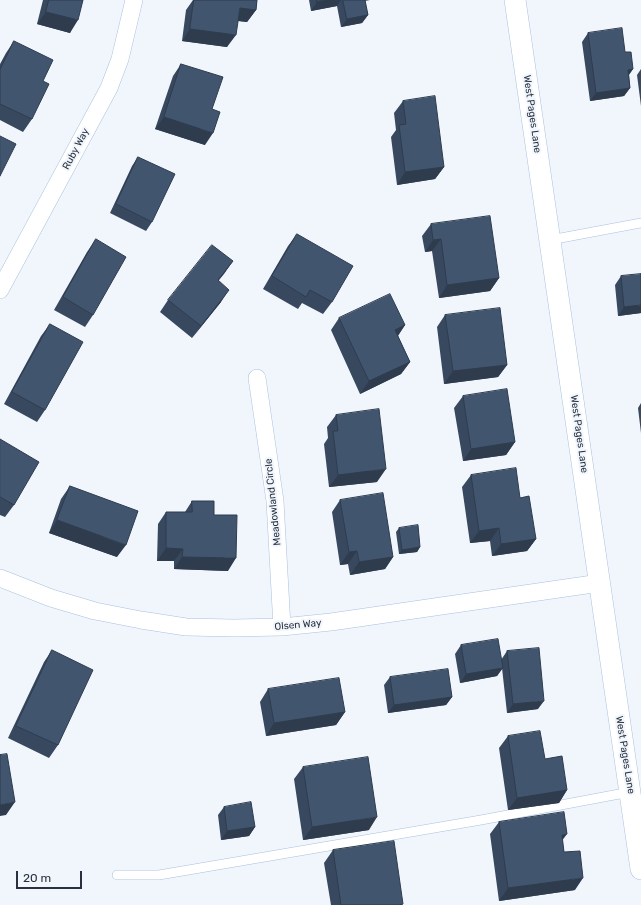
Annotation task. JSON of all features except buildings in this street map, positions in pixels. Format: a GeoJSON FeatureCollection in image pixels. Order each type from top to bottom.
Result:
{"type":"FeatureCollection","features":[{"type":"Feature","properties":{"kind":"street","name":"Ruby Way"},"geometry":{"type":"LineString","coordinates":[[0,290],[109,88],[120,59],[134,0]]}},
{"type":"Feature","properties":{"kind":"street","name":"West Pages Lane"},"geometry":{"type":"LineString","coordinates":[[515,0],[600,583],[613,683],[630,792],[639,838],[641,869]]}},
{"type":"Feature","properties":{"kind":"street","name":"Meadowland Circle"},"geometry":{"type":"LineString","coordinates":[[258,378],[275,501],[282,627]]}},
{"type":"Feature","properties":{"kind":"street","name":"Olsen Way"},"geometry":{"type":"LineString","coordinates":[[0,578],[51,598],[95,611],[186,627],[234,628],[282,627],[331,622],[600,583]]}},
{"type":"Feature","properties":{"kind":"lane"},"geometry":{"type":"LineString","coordinates":[[550,240],[641,223]]}},
{"type":"Feature","properties":{"kind":"lane"},"geometry":{"type":"LineString","coordinates":[[117,875],[159,875],[481,820],[630,792]]}}]}
